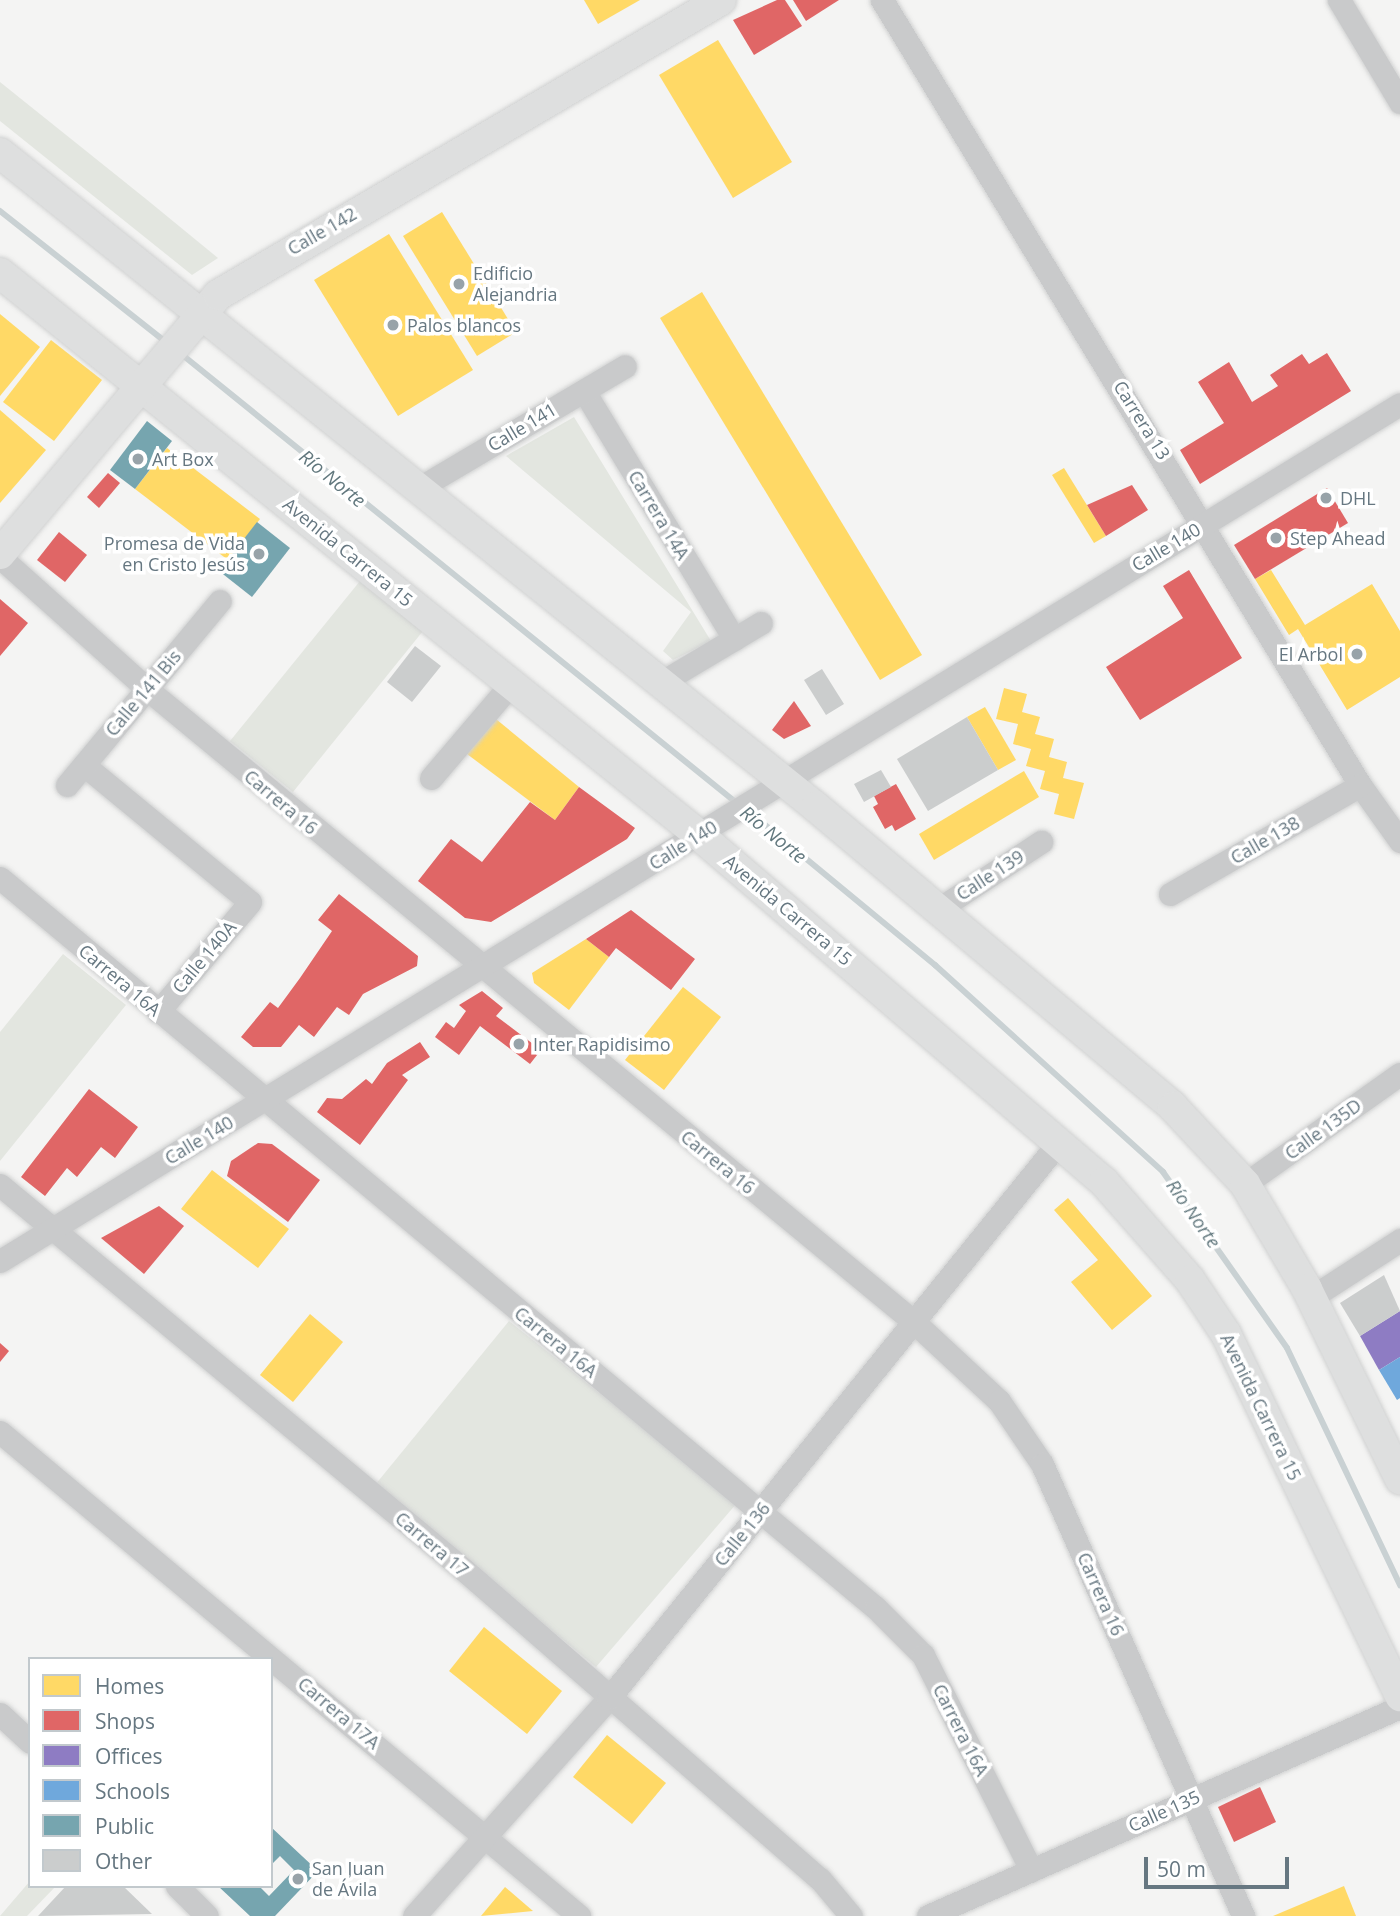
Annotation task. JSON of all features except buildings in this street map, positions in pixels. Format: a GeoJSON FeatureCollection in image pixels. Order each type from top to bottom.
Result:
{"type":"FeatureCollection","features":[{"type":"Feature","properties":{"kind":"main road","name":"Calle 142"},"geometry":{"type":"LineString","coordinates":[[0,555],[195,317],[273,259],[721,0]]}},
{"type":"Feature","properties":{"kind":"main road"},"geometry":{"type":"LineString","coordinates":[[0,153],[195,317],[419,488],[662,682],[778,784],[940,908],[1173,1107],[1245,1184],[1312,1297],[1400,1479]]}},
{"type":"Feature","properties":{"kind":"main road","name":"Avenida Carrera 15"},"geometry":{"type":"LineString","coordinates":[[0,273],[142,379],[511,684],[705,832],[1059,1142],[1143,1222],[1226,1334],[1400,1696]]}},
{"type":"Feature","properties":{"kind":"street","name":"Carrera 13"},"geometry":{"type":"LineString","coordinates":[[882,0],[1206,523],[1360,785],[1400,841]]}},
{"type":"Feature","properties":{"kind":"street"},"geometry":{"type":"LineString","coordinates":[[1339,0],[1400,102]]}},
{"type":"Feature","properties":{"kind":"street","name":"Calle 141"},"geometry":{"type":"LineString","coordinates":[[419,488],[625,366]]}},
{"type":"Feature","properties":{"kind":"street","name":"Carrera 14A"},"geometry":{"type":"LineString","coordinates":[[584,390],[734,639]]}},
{"type":"Feature","properties":{"kind":"street","name":"Calle 140"},"geometry":{"type":"LineString","coordinates":[[0,1261],[705,832],[778,784],[1400,404]]}},
{"type":"Feature","properties":{"kind":"street","name":"Carrera 16"},"geometry":{"type":"LineString","coordinates":[[0,555],[147,689],[480,969],[915,1322],[999,1401],[1042,1464],[1243,1916]]}},
{"type":"Feature","properties":{"kind":"street","name":"Calle 141 Bis"},"geometry":{"type":"LineString","coordinates":[[67,785],[220,601]]}},
{"type":"Feature","properties":{"kind":"street"},"geometry":{"type":"LineString","coordinates":[[662,682],[761,623]]}},
{"type":"Feature","properties":{"kind":"street"},"geometry":{"type":"LineString","coordinates":[[431,778],[511,684]]}},
{"type":"Feature","properties":{"kind":"street","name":"Calle 140A"},"geometry":{"type":"LineString","coordinates":[[84,765],[250,902],[158,1012]]}},
{"type":"Feature","properties":{"kind":"street","name":"Calle 138"},"geometry":{"type":"LineString","coordinates":[[1170,894],[1360,785]]}},
{"type":"Feature","properties":{"kind":"street","name":"Calle 139"},"geometry":{"type":"LineString","coordinates":[[940,908],[1041,842]]}},
{"type":"Feature","properties":{"kind":"street","name":"Carrera 16A"},"geometry":{"type":"LineString","coordinates":[[0,878],[262,1101],[760,1512],[923,1655],[1031,1870]]}},
{"type":"Feature","properties":{"kind":"street","name":"Calle 135D"},"geometry":{"type":"LineString","coordinates":[[1245,1184],[1400,1073]]}},
{"type":"Feature","properties":{"kind":"street","name":"Calle 136"},"geometry":{"type":"LineString","coordinates":[[414,1916],[608,1698],[1059,1142]]}},
{"type":"Feature","properties":{"kind":"street","name":"Carrera 17"},"geometry":{"type":"LineString","coordinates":[[0,1185],[820,1879],[851,1916]]}},
{"type":"Feature","properties":{"kind":"street"},"geometry":{"type":"LineString","coordinates":[[1312,1297],[1400,1240]]}},
{"type":"Feature","properties":{"kind":"street","name":"Carrera 17A"},"geometry":{"type":"LineString","coordinates":[[0,1432],[271,1657]]}},
{"type":"Feature","properties":{"kind":"street","name":"Carrera 17A"},"geometry":{"type":"LineString","coordinates":[[273,1658],[579,1916]]}},
{"type":"Feature","properties":{"kind":"street","name":"Calle 135"},"geometry":{"type":"LineString","coordinates":[[928,1916],[1400,1707]]}},
{"type":"Feature","properties":{"kind":"street"},"geometry":{"type":"LineString","coordinates":[[0,1714],[28,1740]]}},
{"type":"Feature","properties":{"kind":"street"},"geometry":{"type":"LineString","coordinates":[[179,1888],[207,1916]]}},
{"type":"Feature","properties":{"kind":"shaded area"},"geometry":{"type":"Polygon","coordinates":[[[0,82],[218,258],[192,275],[0,121],[0,82]]]}},
{"type":"Feature","properties":{"kind":"shaded area"},"geometry":{"type":"Polygon","coordinates":[[[574,417],[711,641],[673,660],[663,651],[691,612],[506,456],[574,417]]]}},
{"type":"Feature","properties":{"kind":"shaded area"},"geometry":{"type":"Polygon","coordinates":[[[360,581],[423,631],[293,792],[230,741],[360,581]]]}},
{"type":"Feature","properties":{"kind":"shaded area"},"geometry":{"type":"Polygon","coordinates":[[[63,954],[126,1005],[0,1161],[0,1032],[63,954]]]}},
{"type":"Feature","properties":{"kind":"shaded area"},"geometry":{"type":"Polygon","coordinates":[[[509,1321],[737,1503],[596,1667],[375,1485],[509,1321]]]}},
{"type":"Feature","properties":{"kind":"shaded area"},"geometry":{"type":"Polygon","coordinates":[[[28,1883],[28,1888],[54,1888],[27,1916],[0,1916],[28,1883]]]}},
{"type":"Feature","properties":{"kind":"waterway","name":"Río Norte"},"geometry":{"type":"LineString","coordinates":[[0,211],[166,342]]}},
{"type":"Feature","properties":{"kind":"waterway","name":"Río Norte"},"geometry":{"type":"LineString","coordinates":[[180,353],[738,804]]}},
{"type":"Feature","properties":{"kind":"waterway","name":"Río Norte"},"geometry":{"type":"LineString","coordinates":[[747,810],[935,965],[1163,1172],[1287,1348],[1400,1585]]}},
{"type":"Feature","properties":{"kind":"place","name":"Edificio Alejandria"},"geometry":{"type":"Point","coordinates":[459,284]}},
{"type":"Feature","properties":{"kind":"place","name":"Palos blancos"},"geometry":{"type":"Point","coordinates":[393,325]}},
{"type":"Feature","properties":{"kind":"place","name":"Art Box"},"geometry":{"type":"Point","coordinates":[138,459]}},
{"type":"Feature","properties":{"kind":"place","name":"DHL"},"geometry":{"type":"Point","coordinates":[1326,498]}},
{"type":"Feature","properties":{"kind":"place","name":"Step Ahead"},"geometry":{"type":"Point","coordinates":[1276,538]}},
{"type":"Feature","properties":{"kind":"place","name":"Promesa de Vida en Cristo Jesús"},"geometry":{"type":"Point","coordinates":[259,554]}},
{"type":"Feature","properties":{"kind":"place","name":"El Arbol"},"geometry":{"type":"Point","coordinates":[1357,654]}},
{"type":"Feature","properties":{"kind":"place","name":"Inter Rapidisimo"},"geometry":{"type":"Point","coordinates":[519,1044]}},
{"type":"Feature","properties":{"kind":"place","name":"San Juan de Ávila"},"geometry":{"type":"Point","coordinates":[298,1879]}}]}
